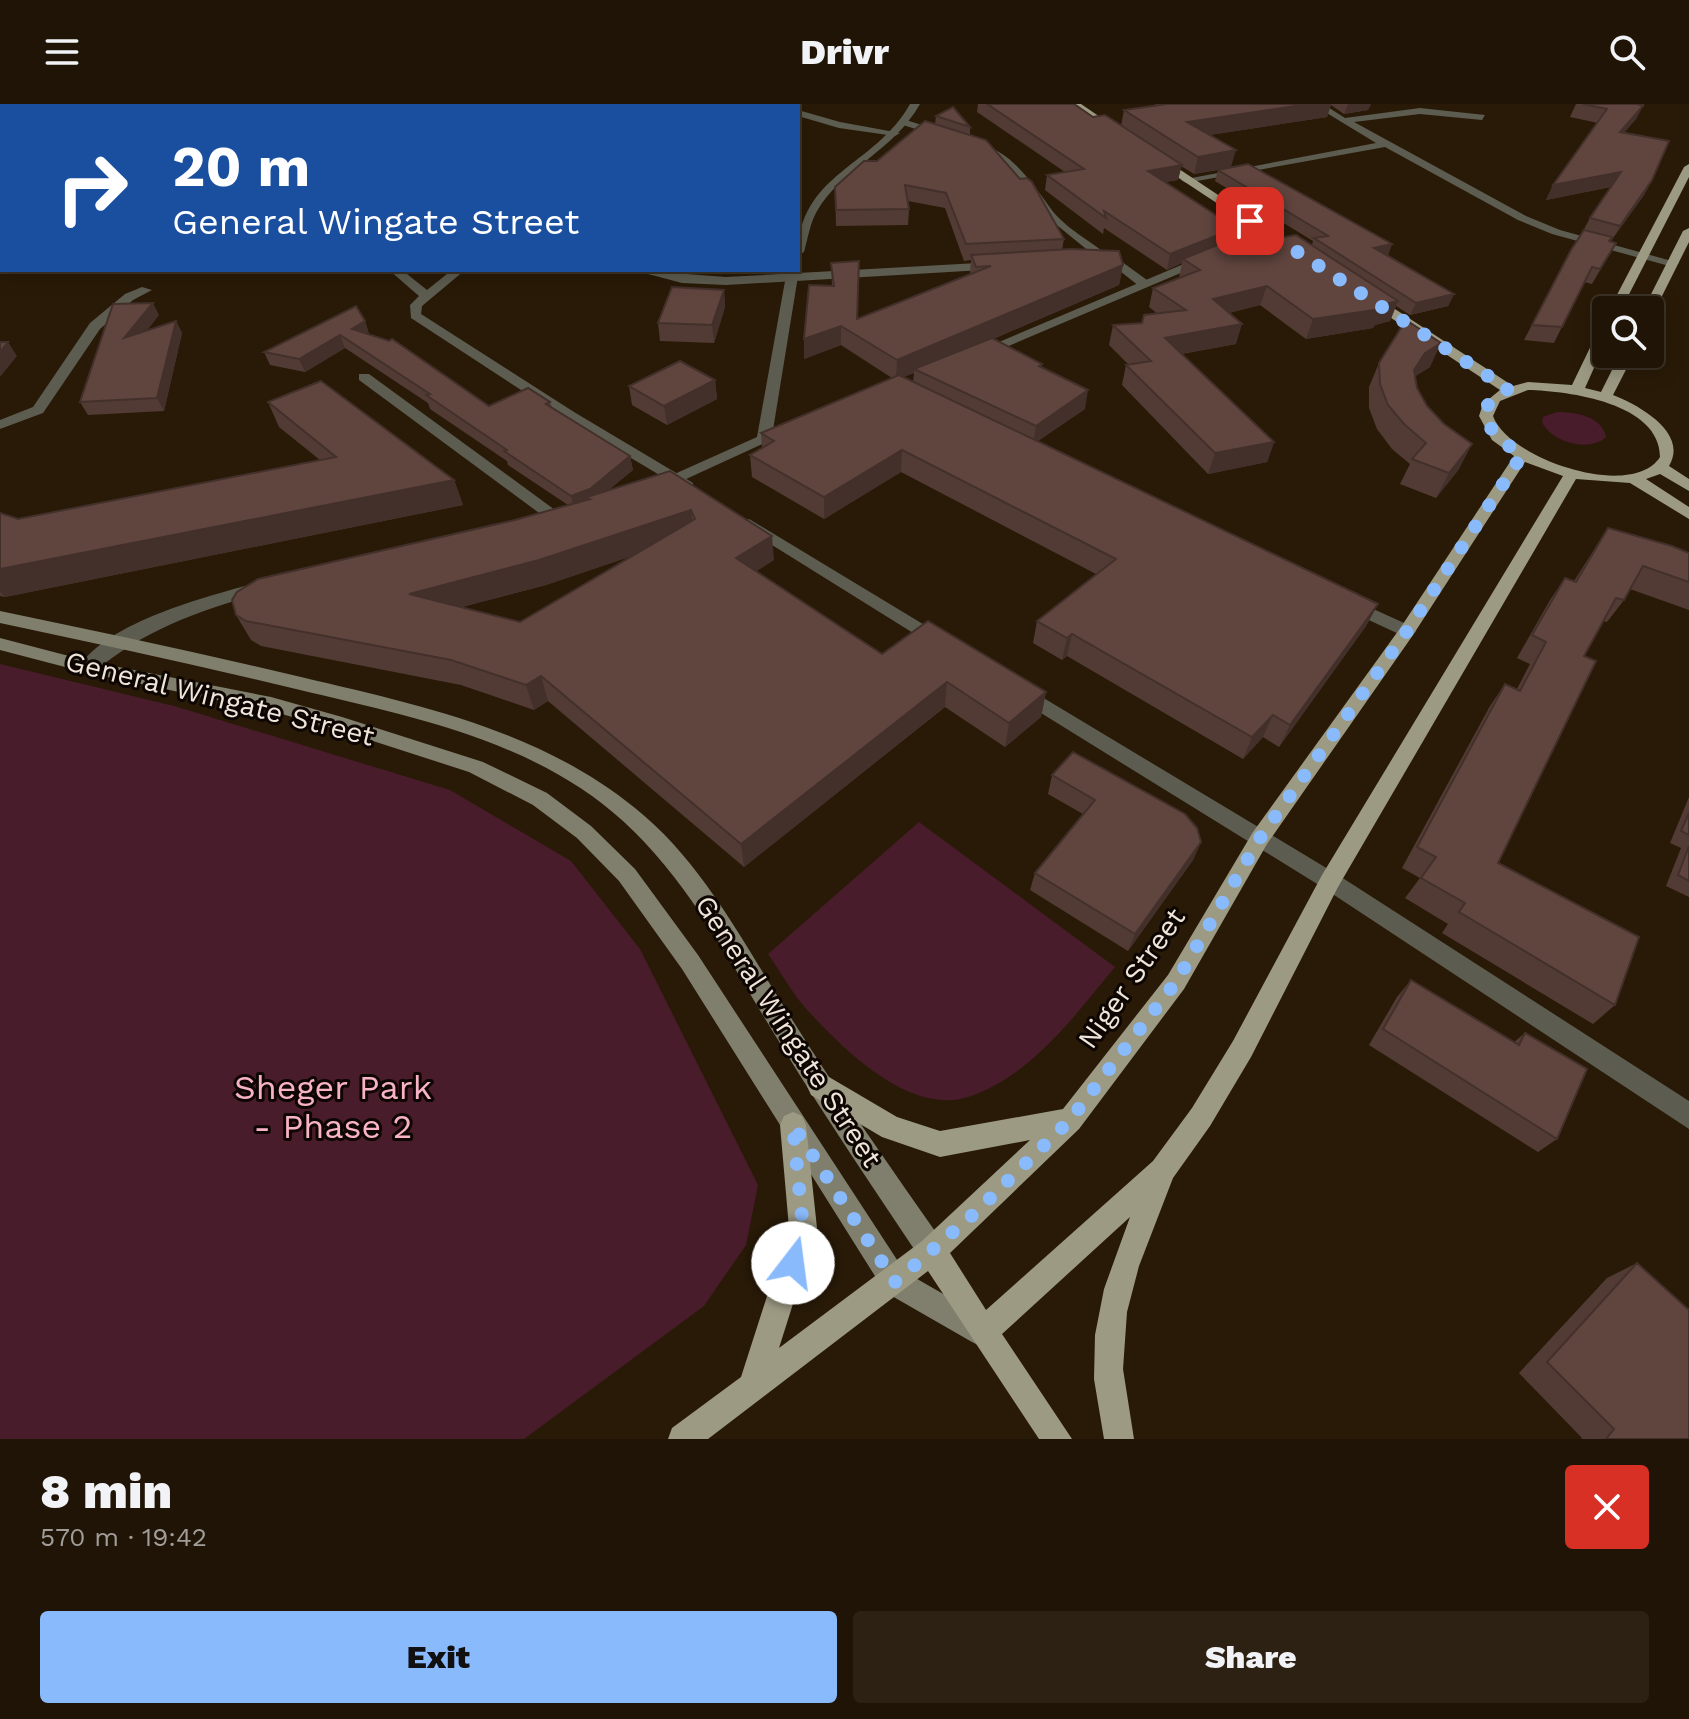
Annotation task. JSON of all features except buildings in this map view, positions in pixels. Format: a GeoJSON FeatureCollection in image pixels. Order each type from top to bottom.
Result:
{"type":"FeatureCollection","features":[{"type":"Feature","properties":{"kind":"main road"},"geometry":{"type":"LineString","coordinates":[[1075,104],[1128,139]]}},
{"type":"Feature","properties":{"kind":"main road"},"geometry":{"type":"LineString","coordinates":[[1151,155],[1265,237],[1308,258]]}},
{"type":"Feature","properties":{"kind":"main road"},"geometry":{"type":"LineString","coordinates":[[1622,296],[1689,167]]}},
{"type":"Feature","properties":{"kind":"main road"},"geometry":{"type":"LineString","coordinates":[[1656,296],[1689,231]]}},
{"type":"Feature","properties":{"kind":"main road"},"geometry":{"type":"LineString","coordinates":[[1357,290],[1508,389]]}},
{"type":"Feature","properties":{"kind":"main road"},"geometry":{"type":"LineString","coordinates":[[1577,389],[1592,357]]}},
{"type":"Feature","properties":{"kind":"main road"},"geometry":{"type":"LineString","coordinates":[[1605,397],[1620,368]]}},
{"type":"Feature","properties":{"kind":"main road"},"geometry":{"type":"LineString","coordinates":[[1551,386],[1577,389],[1605,397],[1648,419],[1663,433],[1671,447],[1670,460],[1663,469],[1633,478],[1602,479],[1572,474],[1522,455],[1493,432],[1486,418],[1486,406],[1494,396],[1508,389],[1551,386]]}},
{"type":"Feature","properties":{"kind":"main road","name":"Niger Street"},"geometry":{"type":"LineString","coordinates":[[683,1439],[895,1282],[1070,1120],[1176,982],[1260,838],[1407,631],[1522,455]]}},
{"type":"Feature","properties":{"kind":"main road"},"geometry":{"type":"LineString","coordinates":[[1663,469],[1689,486]]}},
{"type":"Feature","properties":{"kind":"main road"},"geometry":{"type":"LineString","coordinates":[[983,1332],[1162,1170],[1201,1117],[1242,1049],[1330,881],[1572,474]]}},
{"type":"Feature","properties":{"kind":"main road"},"geometry":{"type":"LineString","coordinates":[[1633,478],[1689,514]]}},
{"type":"Feature","properties":{"kind":"main road","name":"General Wingate Street"},"geometry":{"type":"LineString","coordinates":[[0,617],[413,710],[503,739],[573,773],[630,815],[689,877],[820,1086],[932,1251]]}},
{"type":"Feature","properties":{"kind":"main road","name":"General Wingate Street"},"geometry":{"type":"LineString","coordinates":[[0,644],[88,667],[271,704],[476,767],[540,799],[584,832],[627,875],[690,962],[895,1282],[983,1332]]}},
{"type":"Feature","properties":{"kind":"main road"},"geometry":{"type":"LineString","coordinates":[[476,767],[503,739]]}},
{"type":"Feature","properties":{"kind":"main road"},"geometry":{"type":"LineString","coordinates":[[820,1086],[891,1128],[940,1144],[1070,1120]]}},
{"type":"Feature","properties":{"kind":"main road"},"geometry":{"type":"LineString","coordinates":[[752,1388],[803,1228],[793,1125]]}},
{"type":"Feature","properties":{"kind":"main road"},"geometry":{"type":"LineString","coordinates":[[1119,1439],[1108,1362],[1110,1332],[1124,1269],[1162,1170]]}},
{"type":"Feature","properties":{"kind":"main road"},"geometry":{"type":"LineString","coordinates":[[932,1251],[1057,1439]]}},
{"type":"Feature","properties":{"kind":"street"},"geometry":{"type":"LineString","coordinates":[[800,246],[811,211],[829,188],[906,123],[915,104]]}},
{"type":"Feature","properties":{"kind":"street"},"geometry":{"type":"LineString","coordinates":[[1317,104],[1522,218],[1556,232],[1673,263]]}},
{"type":"Feature","properties":{"kind":"street"},"geometry":{"type":"LineString","coordinates":[[1350,125],[1348,120],[1420,111],[1482,117]]}},
{"type":"Feature","properties":{"kind":"street"},"geometry":{"type":"LineString","coordinates":[[800,114],[839,125],[895,133]]}},
{"type":"Feature","properties":{"kind":"street"},"geometry":{"type":"LineString","coordinates":[[906,123],[956,139]]}},
{"type":"Feature","properties":{"kind":"street"},"geometry":{"type":"LineString","coordinates":[[1186,180],[1386,144]]}},
{"type":"Feature","properties":{"kind":"street"},"geometry":{"type":"LineString","coordinates":[[980,147],[1001,158],[1045,205],[1046,211],[1105,259],[1124,266],[1143,283]]}},
{"type":"Feature","properties":{"kind":"street"},"geometry":{"type":"LineString","coordinates":[[968,358],[1221,253]]}},
{"type":"Feature","properties":{"kind":"street"},"geometry":{"type":"LineString","coordinates":[[1089,261],[1105,259]]}},
{"type":"Feature","properties":{"kind":"street"},"geometry":{"type":"LineString","coordinates":[[645,272],[668,279],[700,283],[792,273],[1006,266]]}},
{"type":"Feature","properties":{"kind":"street"},"geometry":{"type":"LineString","coordinates":[[397,272],[427,296]]}},
{"type":"Feature","properties":{"kind":"street"},"geometry":{"type":"LineString","coordinates":[[457,272],[416,305],[415,315],[569,415],[702,495]]}},
{"type":"Feature","properties":{"kind":"street"},"geometry":{"type":"LineString","coordinates":[[764,440],[792,273]]}},
{"type":"Feature","properties":{"kind":"street"},"geometry":{"type":"LineString","coordinates":[[0,425],[38,410],[95,326],[129,297],[146,290]]}},
{"type":"Feature","properties":{"kind":"street"},"geometry":{"type":"LineString","coordinates":[[364,377],[567,518],[533,529]]}},
{"type":"Feature","properties":{"kind":"street"},"geometry":{"type":"LineString","coordinates":[[632,498],[800,424]]}},
{"type":"Feature","properties":{"kind":"street"},"geometry":{"type":"LineString","coordinates":[[729,512],[957,652]]}},
{"type":"Feature","properties":{"kind":"street"},"geometry":{"type":"LineString","coordinates":[[88,667],[113,643],[195,604],[278,584]]}},
{"type":"Feature","properties":{"kind":"street"},"geometry":{"type":"LineString","coordinates":[[1330,595],[1407,631]]}},
{"type":"Feature","properties":{"kind":"street"},"geometry":{"type":"LineString","coordinates":[[1010,685],[1330,881],[1689,1116]]}},
{"type":"Feature","properties":{"kind":"green space"},"geometry":{"type":"Polygon","coordinates":[[[1557,412],[1579,414],[1593,420],[1606,437],[1599,442],[1581,445],[1562,440],[1542,422],[1543,417],[1557,412]]]}},
{"type":"Feature","properties":{"kind":"green space","name":"Sheger Park - Phase 2"},"geometry":{"type":"Polygon","coordinates":[[[0,664],[174,706],[450,790],[571,861],[640,949],[758,1185],[746,1245],[704,1306],[524,1439],[0,1439],[0,664]]]}},
{"type":"Feature","properties":{"kind":"green space"},"geometry":{"type":"Polygon","coordinates":[[[919,822],[1115,967],[1068,1023],[1014,1074],[971,1096],[949,1100],[927,1098],[904,1090],[862,1063],[805,1007],[768,954],[919,822]]]}},
{"type":"Feature","properties":{"kind":"route"},"geometry":{"type":"LineString","coordinates":[[793,1263],[803,1228],[793,1125],[895,1282],[975,1213],[1070,1120],[1176,982],[1260,838],[1407,631],[1522,455],[1493,432],[1486,418],[1486,406],[1494,396],[1508,389],[1250,221]]}}]}
